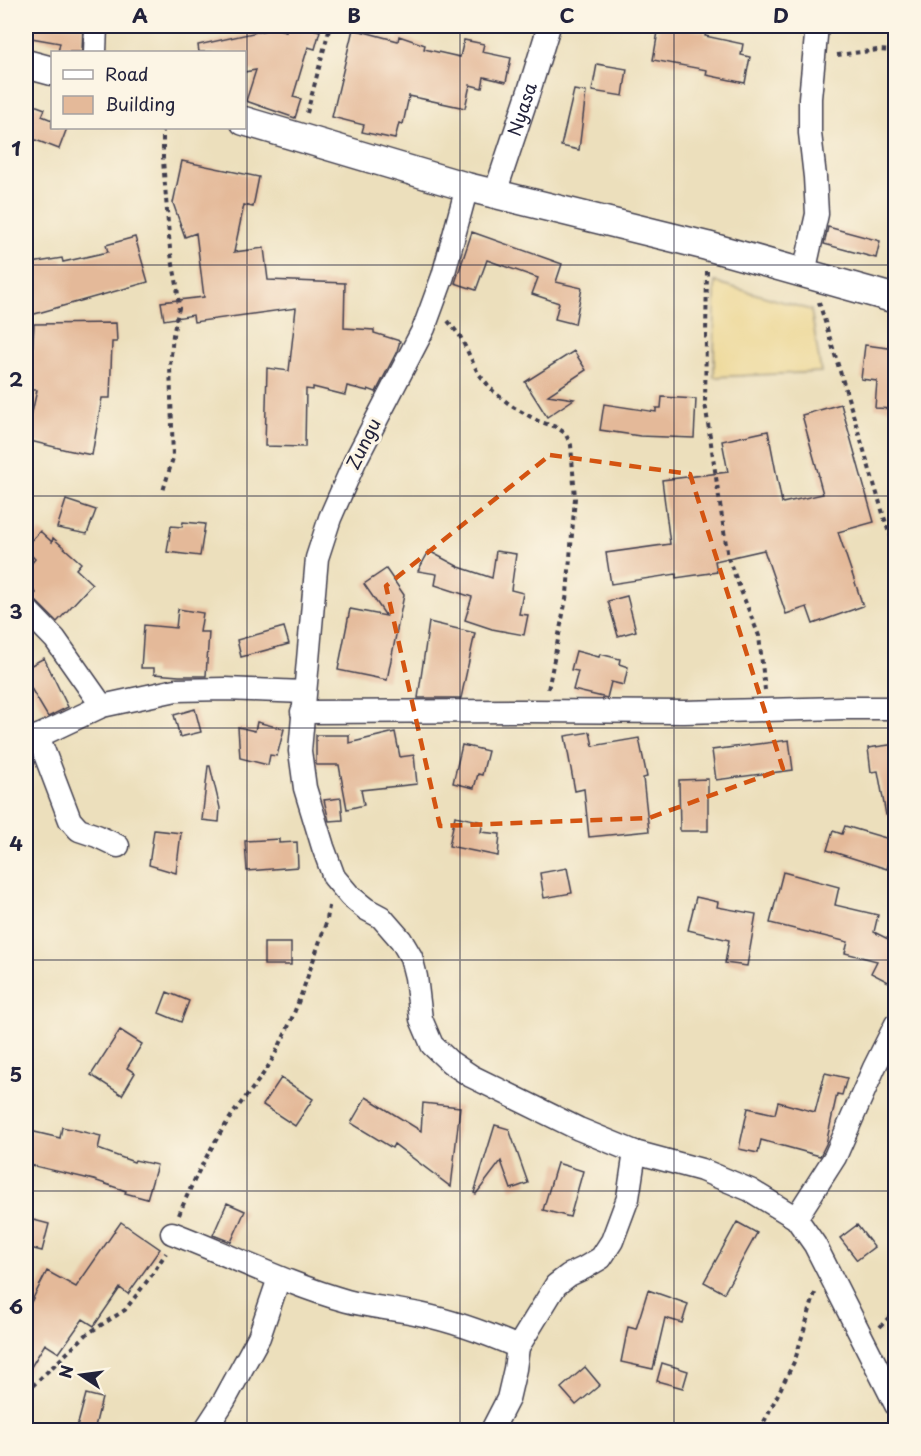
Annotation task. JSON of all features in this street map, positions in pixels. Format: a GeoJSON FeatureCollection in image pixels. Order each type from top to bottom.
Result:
{"type":"FeatureCollection","features":[{"type":"Feature","properties":{"kind":"street"},"geometry":{"type":"LineString","coordinates":[[95,51],[96,26]]}},
{"type":"Feature","properties":{"kind":"street","name":"Nyasa"},"geometry":{"type":"LineString","coordinates":[[495,193],[549,26]]}},
{"type":"Feature","properties":{"kind":"street"},"geometry":{"type":"LineString","coordinates":[[808,274],[817,214],[816,177],[810,133],[815,26]]}},
{"type":"Feature","properties":{"kind":"street"},"geometry":{"type":"LineString","coordinates":[[26,64],[51,71]]}},
{"type":"Feature","properties":{"kind":"street"},"geometry":{"type":"LineString","coordinates":[[246,122],[467,187],[707,246],[896,298]]}},
{"type":"Feature","properties":{"kind":"street","name":"Zungu"},"geometry":{"type":"LineString","coordinates":[[334,877],[305,788],[300,751],[317,558],[330,518],[355,461],[424,328],[443,276],[467,187]]}},
{"type":"Feature","properties":{"kind":"street"},"geometry":{"type":"LineString","coordinates":[[26,609],[55,639],[102,706]]}},
{"type":"Feature","properties":{"kind":"street"},"geometry":{"type":"LineString","coordinates":[[118,846],[79,830],[70,820],[32,739],[102,706],[176,690],[225,689],[303,702],[543,711],[896,709]]}},
{"type":"Feature","properties":{"kind":"street"},"geometry":{"type":"LineString","coordinates":[[334,877],[350,896],[381,917],[401,940],[411,957],[416,977],[421,1020],[432,1045],[450,1062],[471,1076],[579,1129],[635,1152],[702,1170],[750,1190],[796,1218],[815,1245],[896,1405]]}},
{"type":"Feature","properties":{"kind":"street"},"geometry":{"type":"LineString","coordinates":[[796,1218],[835,1156],[896,1024]]}},
{"type":"Feature","properties":{"kind":"street"},"geometry":{"type":"LineString","coordinates":[[492,1431],[508,1399],[518,1347],[556,1285],[568,1275],[601,1258],[612,1241],[628,1198],[635,1152]]}},
{"type":"Feature","properties":{"kind":"street"},"geometry":{"type":"LineString","coordinates":[[172,1233],[279,1278],[349,1301],[420,1314],[488,1334],[518,1347]]}},
{"type":"Feature","properties":{"kind":"street"},"geometry":{"type":"LineString","coordinates":[[206,1431],[259,1337],[279,1278]]}},
{"type":"Feature","properties":{"kind":"path"},"geometry":{"type":"LineString","coordinates":[[301,137],[330,26]]}},
{"type":"Feature","properties":{"kind":"path"},"geometry":{"type":"LineString","coordinates":[[814,57],[878,50],[896,51]]}},
{"type":"Feature","properties":{"kind":"path"},"geometry":{"type":"LineString","coordinates":[[163,129],[163,160],[170,249],[177,285],[178,308],[170,366],[173,458],[163,491]]}},
{"type":"Feature","properties":{"kind":"path"},"geometry":{"type":"LineString","coordinates":[[707,246],[705,403],[728,558],[759,636],[768,710]]}},
{"type":"Feature","properties":{"kind":"path"},"geometry":{"type":"LineString","coordinates":[[808,274],[888,530],[896,546]]}},
{"type":"Feature","properties":{"kind":"path"},"geometry":{"type":"LineString","coordinates":[[432,306],[460,336],[478,373],[494,392],[538,421],[556,427],[565,433],[571,445],[574,498],[567,594],[543,711]]}},
{"type":"Feature","properties":{"kind":"path"},"geometry":{"type":"LineString","coordinates":[[26,1392],[87,1334],[125,1310],[166,1254],[189,1189],[227,1122],[259,1082],[292,1021],[327,920],[334,877]]}},
{"type":"Feature","properties":{"kind":"path"},"geometry":{"type":"LineString","coordinates":[[760,1431],[795,1359],[824,1264]]}},
{"type":"Feature","properties":{"kind":"highlighted area"},"geometry":{"type":"Polygon","coordinates":[[[550,455],[690,474],[783,769],[649,818],[440,826],[386,586],[550,455]]]}},
{"type":"Feature","properties":{"kind":"sand"},"geometry":{"type":"Polygon","coordinates":[[[715,282],[811,310],[821,372],[714,377],[715,282]]]}},
{"type":"Feature","properties":{"kind":"building"},"geometry":{"type":"Polygon","coordinates":[[[26,26],[83,26],[82,51],[58,51],[60,43],[26,37],[26,26]]]}},
{"type":"Feature","properties":{"kind":"building"},"geometry":{"type":"Polygon","coordinates":[[[267,26],[286,31],[287,26],[302,26],[320,31],[315,49],[308,47],[293,97],[301,99],[295,118],[246,101],[256,70],[246,72],[246,51],[199,51],[198,45],[266,30],[267,26]]]}},
{"type":"Feature","properties":{"kind":"building"},"geometry":{"type":"Polygon","coordinates":[[[659,26],[706,32],[705,36],[743,44],[741,55],[750,57],[745,83],[706,75],[707,70],[653,60],[659,26]]]}},
{"type":"Feature","properties":{"kind":"building"},"geometry":{"type":"Polygon","coordinates":[[[353,29],[398,41],[399,36],[425,45],[424,49],[460,57],[464,40],[484,44],[482,52],[511,58],[506,82],[484,77],[482,88],[470,85],[465,108],[409,96],[403,124],[399,123],[395,139],[362,132],[364,125],[332,117],[353,29]]]}},
{"type":"Feature","properties":{"kind":"building"},"geometry":{"type":"Polygon","coordinates":[[[597,64],[627,69],[623,96],[592,91],[597,64]]]}},
{"type":"Feature","properties":{"kind":"building"},"geometry":{"type":"Polygon","coordinates":[[[574,90],[586,92],[579,150],[561,146],[574,90]]]}},
{"type":"Feature","properties":{"kind":"building"},"geometry":{"type":"Polygon","coordinates":[[[26,102],[45,109],[42,116],[51,120],[51,129],[67,129],[59,149],[33,139],[26,155],[26,102]]]}},
{"type":"Feature","properties":{"kind":"building"},"geometry":{"type":"Polygon","coordinates":[[[182,161],[259,177],[253,207],[244,205],[234,252],[264,248],[268,280],[345,283],[344,328],[374,330],[374,333],[400,341],[376,392],[347,386],[345,395],[313,387],[313,390],[306,389],[305,447],[265,446],[267,368],[289,371],[296,308],[194,322],[193,315],[164,320],[161,302],[204,297],[196,233],[185,237],[173,203],[182,161]]]}},
{"type":"Feature","properties":{"kind":"building"},"geometry":{"type":"Polygon","coordinates":[[[828,227],[880,241],[876,258],[824,244],[828,227]]]}},
{"type":"Feature","properties":{"kind":"building"},"geometry":{"type":"Polygon","coordinates":[[[472,232],[562,264],[556,282],[582,288],[575,324],[555,319],[559,303],[532,294],[538,278],[487,260],[476,290],[455,283],[472,232]]]}},
{"type":"Feature","properties":{"kind":"building"},"geometry":{"type":"Polygon","coordinates":[[[135,237],[148,282],[31,315],[26,264],[62,258],[63,262],[108,252],[106,245],[135,237]]]}},
{"type":"Feature","properties":{"kind":"building"},"geometry":{"type":"Polygon","coordinates":[[[116,323],[117,342],[112,342],[110,398],[102,398],[92,455],[26,440],[37,390],[30,390],[34,324],[116,323]]]}},
{"type":"Feature","properties":{"kind":"building"},"geometry":{"type":"Polygon","coordinates":[[[865,345],[896,349],[896,409],[875,408],[877,381],[861,379],[865,345]]]}},
{"type":"Feature","properties":{"kind":"building"},"geometry":{"type":"Polygon","coordinates":[[[574,351],[586,370],[548,395],[574,399],[547,417],[525,382],[574,351]]]}},
{"type":"Feature","properties":{"kind":"building"},"geometry":{"type":"Polygon","coordinates":[[[662,397],[696,399],[694,438],[640,436],[600,430],[604,404],[656,412],[656,408],[661,408],[662,397]]]}},
{"type":"Feature","properties":{"kind":"building"},"geometry":{"type":"Polygon","coordinates":[[[841,404],[874,522],[838,532],[863,606],[813,624],[807,607],[786,614],[764,550],[715,561],[717,572],[676,578],[676,574],[611,584],[606,553],[670,544],[662,480],[728,472],[722,441],[768,431],[782,503],[823,494],[802,415],[841,404]]]}},
{"type":"Feature","properties":{"kind":"building"},"geometry":{"type":"Polygon","coordinates":[[[66,500],[96,510],[87,534],[57,528],[66,500]]]}},
{"type":"Feature","properties":{"kind":"building"},"geometry":{"type":"Polygon","coordinates":[[[183,522],[205,524],[200,556],[167,552],[171,526],[182,527],[183,522]]]}},
{"type":"Feature","properties":{"kind":"building"},"geometry":{"type":"Polygon","coordinates":[[[40,531],[52,542],[53,538],[81,563],[76,569],[92,584],[57,622],[32,597],[36,593],[26,583],[26,570],[35,559],[26,550],[26,546],[40,531]]]}},
{"type":"Feature","properties":{"kind":"building"},"geometry":{"type":"Polygon","coordinates":[[[429,551],[459,567],[492,578],[496,551],[516,554],[511,590],[523,593],[519,614],[528,615],[524,635],[492,629],[465,620],[472,597],[435,585],[437,574],[418,571],[429,551]]]}},
{"type":"Feature","properties":{"kind":"building"},"geometry":{"type":"Polygon","coordinates":[[[386,569],[404,595],[387,680],[338,670],[350,609],[386,616],[364,584],[386,569]]]}},
{"type":"Feature","properties":{"kind":"building"},"geometry":{"type":"Polygon","coordinates":[[[627,596],[636,631],[618,636],[608,601],[627,596]]]}},
{"type":"Feature","properties":{"kind":"building"},"geometry":{"type":"Polygon","coordinates":[[[178,609],[203,613],[200,632],[209,632],[206,676],[154,674],[154,668],[141,668],[144,625],[176,628],[178,609]]]}},
{"type":"Feature","properties":{"kind":"building"},"geometry":{"type":"Polygon","coordinates":[[[429,622],[475,633],[461,698],[418,698],[429,622]]]}},
{"type":"Feature","properties":{"kind":"building"},"geometry":{"type":"Polygon","coordinates":[[[284,627],[289,644],[241,657],[237,640],[284,627]]]}},
{"type":"Feature","properties":{"kind":"building"},"geometry":{"type":"Polygon","coordinates":[[[576,651],[620,659],[619,664],[628,667],[624,685],[611,682],[607,698],[573,690],[578,671],[571,670],[576,651]]]}},
{"type":"Feature","properties":{"kind":"building"},"geometry":{"type":"Polygon","coordinates":[[[44,658],[68,707],[48,717],[26,680],[26,668],[44,658]]]}},
{"type":"Feature","properties":{"kind":"building"},"geometry":{"type":"Polygon","coordinates":[[[195,709],[201,732],[180,737],[174,715],[195,709]]]}},
{"type":"Feature","properties":{"kind":"building"},"geometry":{"type":"Polygon","coordinates":[[[257,722],[284,729],[277,756],[270,755],[268,765],[240,758],[238,727],[255,731],[257,722]]]}},
{"type":"Feature","properties":{"kind":"building"},"geometry":{"type":"Polygon","coordinates":[[[395,732],[400,757],[414,755],[417,784],[361,790],[364,805],[347,809],[339,765],[316,765],[316,735],[349,735],[349,743],[395,732]]]}},
{"type":"Feature","properties":{"kind":"building"},"geometry":{"type":"Polygon","coordinates":[[[590,732],[593,746],[639,738],[647,777],[643,778],[649,831],[589,837],[584,789],[575,791],[565,736],[590,732]]]}},
{"type":"Feature","properties":{"kind":"building"},"geometry":{"type":"Polygon","coordinates":[[[789,740],[793,770],[716,780],[712,750],[789,740]]]}},
{"type":"Feature","properties":{"kind":"building"},"geometry":{"type":"Polygon","coordinates":[[[896,744],[896,814],[886,815],[878,771],[871,772],[868,748],[896,744]]]}},
{"type":"Feature","properties":{"kind":"building"},"geometry":{"type":"Polygon","coordinates":[[[462,745],[488,751],[482,775],[478,774],[474,788],[453,783],[462,745]]]}},
{"type":"Feature","properties":{"kind":"building"},"geometry":{"type":"Polygon","coordinates":[[[208,766],[210,766],[220,808],[219,822],[202,820],[208,766]]]}},
{"type":"Feature","properties":{"kind":"building"},"geometry":{"type":"Polygon","coordinates":[[[708,779],[708,831],[680,831],[679,780],[708,779]]]}},
{"type":"Feature","properties":{"kind":"building"},"geometry":{"type":"Polygon","coordinates":[[[341,798],[343,820],[329,821],[324,800],[341,798]]]}},
{"type":"Feature","properties":{"kind":"building"},"geometry":{"type":"Polygon","coordinates":[[[455,816],[483,822],[481,832],[500,834],[498,856],[449,846],[455,816]]]}},
{"type":"Feature","properties":{"kind":"building"},"geometry":{"type":"Polygon","coordinates":[[[845,826],[896,841],[887,869],[827,850],[833,831],[842,834],[845,826]]]}},
{"type":"Feature","properties":{"kind":"building"},"geometry":{"type":"Polygon","coordinates":[[[154,830],[181,833],[176,873],[149,865],[154,830]]]}},
{"type":"Feature","properties":{"kind":"building"},"geometry":{"type":"Polygon","coordinates":[[[279,839],[279,843],[297,842],[298,867],[247,871],[245,841],[279,839]]]}},
{"type":"Feature","properties":{"kind":"building"},"geometry":{"type":"Polygon","coordinates":[[[567,868],[572,893],[544,898],[540,873],[567,868]]]}},
{"type":"Feature","properties":{"kind":"building"},"geometry":{"type":"Polygon","coordinates":[[[783,872],[839,887],[835,905],[878,915],[874,932],[888,939],[896,923],[896,986],[871,973],[877,961],[845,953],[848,942],[770,923],[783,872]]]}},
{"type":"Feature","properties":{"kind":"building"},"geometry":{"type":"Polygon","coordinates":[[[696,897],[718,902],[717,907],[756,914],[747,966],[725,963],[729,940],[688,930],[696,897]]]}},
{"type":"Feature","properties":{"kind":"building"},"geometry":{"type":"Polygon","coordinates":[[[264,943],[291,943],[291,965],[264,965],[264,943]]]}},
{"type":"Feature","properties":{"kind":"building"},"geometry":{"type":"Polygon","coordinates":[[[167,992],[189,1001],[181,1022],[159,1013],[167,992]]]}},
{"type":"Feature","properties":{"kind":"building"},"geometry":{"type":"Polygon","coordinates":[[[120,1030],[142,1044],[127,1068],[135,1073],[122,1095],[91,1075],[120,1030]]]}},
{"type":"Feature","properties":{"kind":"building"},"geometry":{"type":"Polygon","coordinates":[[[825,1073],[847,1078],[842,1095],[837,1094],[826,1144],[820,1156],[761,1140],[758,1153],[739,1149],[748,1108],[775,1114],[778,1102],[815,1112],[825,1073]]]}},
{"type":"Feature","properties":{"kind":"building"},"geometry":{"type":"Polygon","coordinates":[[[281,1078],[313,1099],[295,1126],[263,1105],[281,1078]]]}},
{"type":"Feature","properties":{"kind":"building"},"geometry":{"type":"Polygon","coordinates":[[[366,1097],[421,1131],[423,1103],[460,1107],[451,1187],[394,1144],[392,1148],[351,1123],[366,1097]]]}},
{"type":"Feature","properties":{"kind":"building"},"geometry":{"type":"Polygon","coordinates":[[[495,1125],[509,1129],[528,1183],[511,1189],[501,1161],[476,1194],[474,1193],[495,1125]]]}},
{"type":"Feature","properties":{"kind":"building"},"geometry":{"type":"Polygon","coordinates":[[[62,1127],[101,1136],[98,1149],[134,1162],[135,1160],[157,1165],[147,1199],[94,1180],[26,1164],[26,1130],[60,1138],[62,1127]]]}},
{"type":"Feature","properties":{"kind":"building"},"geometry":{"type":"Polygon","coordinates":[[[557,1163],[583,1171],[570,1217],[543,1210],[557,1163]]]}},
{"type":"Feature","properties":{"kind":"building"},"geometry":{"type":"Polygon","coordinates":[[[227,1203],[245,1211],[231,1242],[213,1235],[227,1203]]]}},
{"type":"Feature","properties":{"kind":"building"},"geometry":{"type":"Polygon","coordinates":[[[26,1218],[49,1224],[42,1251],[26,1247],[26,1218]]]}},
{"type":"Feature","properties":{"kind":"building"},"geometry":{"type":"Polygon","coordinates":[[[121,1222],[160,1249],[128,1294],[120,1288],[94,1326],[83,1319],[59,1353],[45,1344],[26,1375],[26,1312],[47,1271],[76,1287],[121,1222]]]}},
{"type":"Feature","properties":{"kind":"building"},"geometry":{"type":"Polygon","coordinates":[[[737,1222],[757,1233],[724,1293],[704,1282],[737,1222]]]}},
{"type":"Feature","properties":{"kind":"building"},"geometry":{"type":"Polygon","coordinates":[[[857,1225],[874,1247],[857,1260],[840,1238],[857,1225]]]}},
{"type":"Feature","properties":{"kind":"building"},"geometry":{"type":"Polygon","coordinates":[[[648,1290],[688,1304],[682,1323],[665,1318],[653,1369],[621,1362],[628,1327],[636,1329],[648,1290]]]}},
{"type":"Feature","properties":{"kind":"building"},"geometry":{"type":"Polygon","coordinates":[[[662,1363],[688,1371],[683,1388],[657,1381],[662,1363]]]}},
{"type":"Feature","properties":{"kind":"building"},"geometry":{"type":"Polygon","coordinates":[[[585,1367],[600,1385],[576,1405],[561,1388],[585,1367]]]}},
{"type":"Feature","properties":{"kind":"building"},"geometry":{"type":"Polygon","coordinates":[[[86,1394],[102,1398],[94,1431],[76,1431],[86,1394]]]}}]}
